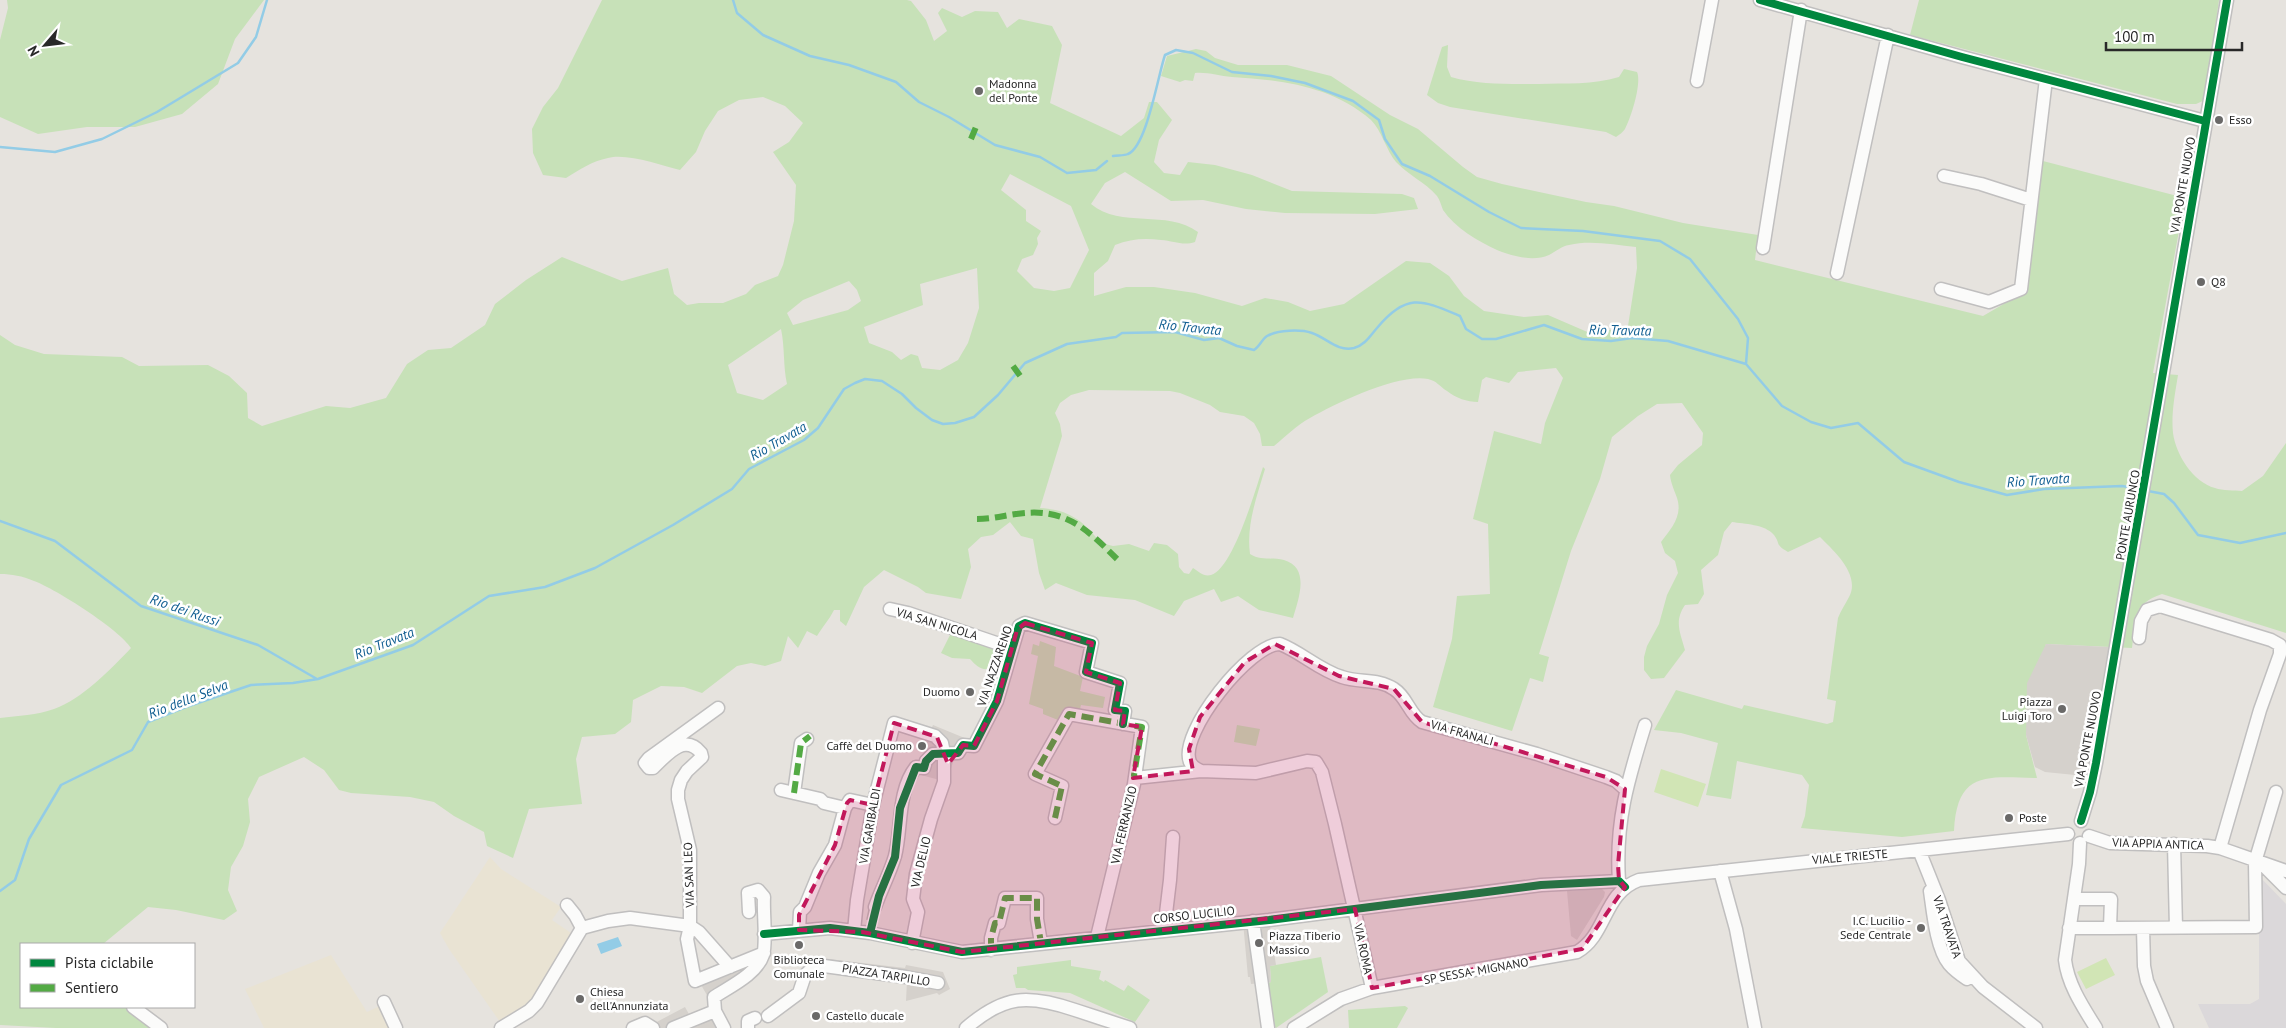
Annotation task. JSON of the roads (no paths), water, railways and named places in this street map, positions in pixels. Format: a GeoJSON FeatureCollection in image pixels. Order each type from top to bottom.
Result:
{"type":"FeatureCollection","features":[{"type":"Feature","properties":{"kind":"street"},"geometry":{"type":"LineString","coordinates":[[1696,81],[1712,0]]}},
{"type":"Feature","properties":{"kind":"street"},"geometry":{"type":"LineString","coordinates":[[1760,0],[2205,121]]}},
{"type":"Feature","properties":{"kind":"street","name":"VIA PONTE NUOVO"},"geometry":{"type":"LineString","coordinates":[[2164,375],[2205,121],[2228,0]]}},
{"type":"Feature","properties":{"kind":"street"},"geometry":{"type":"LineString","coordinates":[[1763,248],[1801,10]]}},
{"type":"Feature","properties":{"kind":"street"},"geometry":{"type":"LineString","coordinates":[[1837,273],[1888,35]]}},
{"type":"Feature","properties":{"kind":"street"},"geometry":{"type":"LineString","coordinates":[[1941,289],[1989,302],[2021,289],[2046,79]]}},
{"type":"Feature","properties":{"kind":"street"},"geometry":{"type":"LineString","coordinates":[[1944,176],[1981,184],[2031,200]]}},
{"type":"Feature","properties":{"kind":"street","name":"PONTE AURUNCO"},"geometry":{"type":"LineString","coordinates":[[2114,660],[2164,375]]}},
{"type":"Feature","properties":{"kind":"street"},"geometry":{"type":"LineString","coordinates":[[2138,638],[2141,621],[2147,610],[2160,606],[2271,640],[2280,645],[2280,654],[2260,710],[2220,848]]}},
{"type":"Feature","properties":{"kind":"street","name":"VIA SAN NICOLA"},"geometry":{"type":"LineString","coordinates":[[890,609],[908,613],[1011,648]]}},
{"type":"Feature","properties":{"kind":"street","name":"VIA NAZZARENO"},"geometry":{"type":"LineString","coordinates":[[875,907],[895,856],[900,808],[912,773],[916,767],[924,768],[930,756],[936,753],[958,753],[963,745],[974,746],[997,701],[1019,626],[1024,623],[1092,643],[1086,672],[1120,684],[1115,710],[1125,711],[1124,724]]}},
{"type":"Feature","properties":{"kind":"street","name":"VIA FRANALI"},"geometry":{"type":"LineString","coordinates":[[1202,771],[1194,767],[1189,756],[1191,740],[1200,717],[1245,662],[1268,646],[1280,644],[1339,676],[1374,681],[1394,688],[1415,718],[1422,722],[1572,766],[1616,781],[1625,789]]}},
{"type":"Feature","properties":{"kind":"street","name":"VIA PONTE NUOVO"},"geometry":{"type":"LineString","coordinates":[[2081,821],[2090,792],[2114,660]]}},
{"type":"Feature","properties":{"kind":"street","name":"VIA SAN LEO"},"geometry":{"type":"LineString","coordinates":[[718,708],[648,758],[645,763],[649,768],[654,768],[676,746],[683,744],[692,746],[701,753],[702,757],[687,771],[681,780],[678,790],[678,799],[690,850],[690,926],[687,939],[695,982],[730,967]]}},
{"type":"Feature","properties":{"kind":"street"},"geometry":{"type":"LineString","coordinates":[[1055,818],[1062,786],[1035,774],[1069,714],[1142,727],[1135,778]]}},
{"type":"Feature","properties":{"kind":"street","name":"VIA GARIBALDI"},"geometry":{"type":"LineString","coordinates":[[854,931],[857,900],[873,804],[894,723],[937,737],[942,743],[944,753]]}},
{"type":"Feature","properties":{"kind":"street"},"geometry":{"type":"LineString","coordinates":[[1626,883],[1619,840],[1625,789],[1646,725]]}},
{"type":"Feature","properties":{"kind":"street"},"geometry":{"type":"LineString","coordinates":[[807,739],[801,743],[788,791],[845,808]]}},
{"type":"Feature","properties":{"kind":"street","name":"VIA DELIO"},"geometry":{"type":"LineString","coordinates":[[912,943],[918,912],[913,899],[916,874],[931,819],[944,782],[944,753]]}},
{"type":"Feature","properties":{"kind":"street","name":"VIA FERRANZIO"},"geometry":{"type":"LineString","coordinates":[[1097,937],[1135,778],[1202,771],[1250,773],[1308,761],[1316,762],[1322,772],[1355,909]]}},
{"type":"Feature","properties":{"kind":"street"},"geometry":{"type":"LineString","coordinates":[[2069,928],[2256,927],[2259,863],[2276,792]]}},
{"type":"Feature","properties":{"kind":"street"},"geometry":{"type":"LineString","coordinates":[[799,930],[800,912],[805,907],[819,873],[835,845],[845,808],[850,800],[873,804]]}},
{"type":"Feature","properties":{"kind":"street"},"geometry":{"type":"LineString","coordinates":[[2084,839],[2074,842],[2068,834],[2071,824],[2081,821],[2088,827],[2080,859],[2066,947],[2066,969],[2075,992],[2096,1028]]}},
{"type":"Feature","properties":{"kind":"street","name":"VIALE TRIESTE"},"geometry":{"type":"LineString","coordinates":[[1626,883],[1646,879],[2068,834]]}},
{"type":"Feature","properties":{"kind":"street"},"geometry":{"type":"LineString","coordinates":[[1164,930],[1173,837]]}},
{"type":"Feature","properties":{"kind":"street","name":"VIA APPIA ANTICA"},"geometry":{"type":"LineString","coordinates":[[2084,839],[2110,843],[2174,844],[2220,848],[2259,863],[2286,888]]}},
{"type":"Feature","properties":{"kind":"street"},"geometry":{"type":"LineString","coordinates":[[2174,844],[2176,928]]}},
{"type":"Feature","properties":{"kind":"street","name":"VIA TRAVATA"},"geometry":{"type":"LineString","coordinates":[[1919,850],[1929,879],[1932,904],[1945,958],[1954,970],[1982,987],[2036,1028]]}},
{"type":"Feature","properties":{"kind":"street"},"geometry":{"type":"LineString","coordinates":[[2259,863],[2286,871]]}},
{"type":"Feature","properties":{"kind":"street"},"geometry":{"type":"LineString","coordinates":[[1720,871],[1736,929],[1755,1028]]}},
{"type":"Feature","properties":{"kind":"street","name":"CORSO LUCILIO"},"geometry":{"type":"LineString","coordinates":[[764,934],[830,928],[854,931],[871,927],[912,943],[958,952],[1253,921],[1541,885],[1626,883]]}},
{"type":"Feature","properties":{"kind":"street","name":"SP SESSA- MIGNANO"},"geometry":{"type":"LineString","coordinates":[[1294,1028],[1341,999],[1372,988],[1577,952],[1590,940],[1617,894],[1626,883]]}},
{"type":"Feature","properties":{"kind":"street"},"geometry":{"type":"LineString","coordinates":[[724,1028],[715,1011],[714,997],[754,969],[764,953],[764,897],[758,890],[748,893],[749,912]]}},
{"type":"Feature","properties":{"kind":"street"},"geometry":{"type":"LineString","coordinates":[[991,950],[993,927],[996,923],[999,923],[1005,898],[1037,898],[1037,919],[1041,943]]}},
{"type":"Feature","properties":{"kind":"street"},"geometry":{"type":"LineString","coordinates":[[2074,899],[2110,899],[2110,928]]}},
{"type":"Feature","properties":{"kind":"street"},"geometry":{"type":"LineString","coordinates":[[568,905],[576,915],[582,928]]}},
{"type":"Feature","properties":{"kind":"street","name":"VIA ROMA"},"geometry":{"type":"LineString","coordinates":[[1355,909],[1372,988]]}},
{"type":"Feature","properties":{"kind":"street"},"geometry":{"type":"LineString","coordinates":[[501,1028],[529,1011],[537,1003],[582,928],[608,921],[630,918],[690,926],[698,932],[730,967],[764,953]]}},
{"type":"Feature","properties":{"kind":"street"},"geometry":{"type":"LineString","coordinates":[[1253,921],[1268,1028]]}},
{"type":"Feature","properties":{"kind":"street"},"geometry":{"type":"LineString","coordinates":[[2143,928],[2144,966],[2147,981],[2167,1028]]}},
{"type":"Feature","properties":{"kind":"street","name":"PIAZZA TARPILLO"},"geometry":{"type":"LineString","coordinates":[[768,1016],[800,993],[805,976],[824,966],[938,983]]}},
{"type":"Feature","properties":{"kind":"street"},"geometry":{"type":"LineString","coordinates":[[966,1028],[996,1006],[1010,1001],[1032,999],[1055,1003],[1130,1028]]}},
{"type":"Feature","properties":{"kind":"street"},"geometry":{"type":"LineString","coordinates":[[384,1002],[396,1028]]}},
{"type":"Feature","properties":{"kind":"street"},"geometry":{"type":"LineString","coordinates":[[134,1008],[161,1028]]}},
{"type":"Feature","properties":{"kind":"street"},"geometry":{"type":"LineString","coordinates":[[673,1028],[715,1011]]}},
{"type":"Feature","properties":{"kind":"street"},"geometry":{"type":"LineString","coordinates":[[633,1028],[645,1023],[653,1028]]}},
{"type":"Feature","properties":{"kind":"water"},"geometry":{"type":"Polygon","coordinates":[[[618,937],[622,946],[601,954],[597,944],[618,937]]]}},
{"type":"Feature","properties":{"kind":"waterway"},"geometry":{"type":"LineString","coordinates":[[0,147],[55,152],[102,139],[157,112],[238,63],[256,37],[267,0]]}},
{"type":"Feature","properties":{"kind":"waterway"},"geometry":{"type":"LineString","coordinates":[[733,0],[737,13],[763,35],[810,56],[849,65],[896,82],[919,102],[949,117],[995,145],[1040,157],[1067,173],[1096,170],[1107,161]]}},
{"type":"Feature","properties":{"kind":"waterway"},"geometry":{"type":"LineString","coordinates":[[1113,156],[1128,154],[1135,148],[1141,138],[1151,109],[1165,55],[1176,50],[1193,53],[1232,72],[1271,76],[1305,83],[1353,101],[1379,120],[1385,139],[1402,164],[1430,176],[1489,212],[1521,228],[1583,231],[1660,241],[1690,259],[1738,319],[1748,338],[1746,364]]}},
{"type":"Feature","properties":{"kind":"waterway","name":"Rio Travata"},"geometry":{"type":"LineString","coordinates":[[0,891],[15,880],[29,839],[61,785],[132,750],[148,722],[251,685],[293,683],[318,679],[413,645],[489,596],[545,587],[595,568],[673,525],[732,489],[749,469],[804,440],[818,428],[844,389],[865,379],[882,381],[902,394],[932,420],[943,424],[955,423],[974,417],[998,395],[1025,363],[1067,344],[1116,337],[1122,333],[1175,332],[1204,340],[1219,338],[1237,346],[1254,350],[1267,336],[1277,332],[1295,331],[1312,333],[1337,346],[1348,349],[1358,347],[1397,309],[1415,302],[1435,306],[1460,316],[1466,329],[1482,339],[1496,339],[1544,325],[1582,339],[1611,341],[1632,338],[1668,341],[1746,364],[1782,406],[1811,422],[1831,428],[1858,423],[1904,462],[1959,482],[2007,495],[2044,489],[2122,486],[2140,489]]}},
{"type":"Feature","properties":{"kind":"waterway","name":"Rio Travata"},"geometry":{"type":"LineString","coordinates":[[2148,491],[2164,494],[2174,503],[2198,535],[2240,543],[2286,533]]}},
{"type":"Feature","properties":{"kind":"waterway","name":"Rio dei Russi"},"geometry":{"type":"LineString","coordinates":[[0,521],[55,541],[141,606],[258,645],[317,679]]}},
{"type":"Feature","properties":{"kind":"tunnel"},"geometry":{"type":"LineString","coordinates":[[872,921],[875,907]]}},
{"type":"Feature","properties":{"kind":"place","name":"Madonna del Ponte"},"geometry":{"type":"Point","coordinates":[979,91]}},
{"type":"Feature","properties":{"kind":"place","name":"Esso"},"geometry":{"type":"Point","coordinates":[2219,120]}},
{"type":"Feature","properties":{"kind":"place","name":"Q8"},"geometry":{"type":"Point","coordinates":[2201,282]}},
{"type":"Feature","properties":{"kind":"place","name":"Duomo"},"geometry":{"type":"Point","coordinates":[970,692]}},
{"type":"Feature","properties":{"kind":"place","name":"Piazza Luigi Toro"},"geometry":{"type":"Point","coordinates":[2062,709]}},
{"type":"Feature","properties":{"kind":"place","name":"Caffè del Duomo"},"geometry":{"type":"Point","coordinates":[922,746]}},
{"type":"Feature","properties":{"kind":"place","name":"Poste"},"geometry":{"type":"Point","coordinates":[2009,818]}},
{"type":"Feature","properties":{"kind":"place","name":"I.C. Lucilio - Sede Centrale"},"geometry":{"type":"Point","coordinates":[1921,928]}},
{"type":"Feature","properties":{"kind":"place","name":"Piazza Tiberio Massico"},"geometry":{"type":"Point","coordinates":[1259,943]}},
{"type":"Feature","properties":{"kind":"place","name":"Biblioteca Comunale"},"geometry":{"type":"Point","coordinates":[799,945]}},
{"type":"Feature","properties":{"kind":"place","name":"Chiesa dell'Annunziata"},"geometry":{"type":"Point","coordinates":[580,999]}},
{"type":"Feature","properties":{"kind":"place","name":"Castello ducale"},"geometry":{"type":"Point","coordinates":[816,1016]}},
{"type":"Feature","properties":{"kind":"water label","name":"Rio della Selva"},"geometry":{"type":"Point","coordinates":[188,699]}}]}
